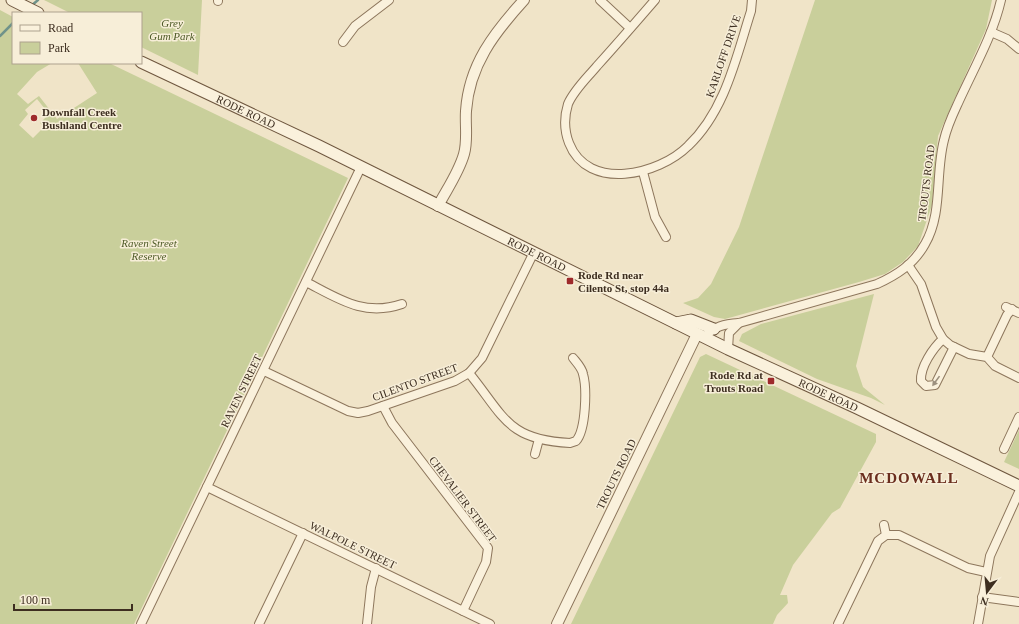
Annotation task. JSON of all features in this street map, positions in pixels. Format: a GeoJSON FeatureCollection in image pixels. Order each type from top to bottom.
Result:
{"type":"FeatureCollection","features":[{"type":"Feature","properties":{"kind":"main road"},"geometry":{"type":"LineString","coordinates":[[12,0],[36,12]]}},
{"type":"Feature","properties":{"kind":"main road","name":"RODE ROAD"},"geometry":{"type":"LineString","coordinates":[[142,62],[361,167],[701,336],[1019,486]]}},
{"type":"Feature","properties":{"kind":"main road"},"geometry":{"type":"LineString","coordinates":[[676,323],[691,320],[714,329]]}},
{"type":"Feature","properties":{"kind":"street"},"geometry":{"type":"LineString","coordinates":[[343,42],[355,26],[389,0]]}},
{"type":"Feature","properties":{"kind":"street"},"geometry":{"type":"LineString","coordinates":[[438,206],[464,153],[467,100],[479,59],[495,32],[524,0]]}},
{"type":"Feature","properties":{"kind":"street"},"geometry":{"type":"LineString","coordinates":[[600,0],[630,28]]}},
{"type":"Feature","properties":{"kind":"street","name":"KARLOFF DRIVE"},"geometry":{"type":"LineString","coordinates":[[655,0],[572,96],[567,109],[565,124],[568,138],[574,153],[593,168],[620,174],[643,172],[664,164],[682,152],[700,134],[712,116],[726,86],[751,11],[752,0]]}},
{"type":"Feature","properties":{"kind":"street","name":"TROUTS ROAD"},"geometry":{"type":"LineString","coordinates":[[557,624],[701,336],[728,324],[739,323],[877,284],[908,265],[920,252],[932,228],[936,211],[942,150],[946,132],[991,32],[1001,0]]}},
{"type":"Feature","properties":{"kind":"street"},"geometry":{"type":"LineString","coordinates":[[991,32],[1008,39],[1019,49]]}},
{"type":"Feature","properties":{"kind":"street","name":"RAVEN STREET"},"geometry":{"type":"LineString","coordinates":[[141,624],[361,167]]}},
{"type":"Feature","properties":{"kind":"street"},"geometry":{"type":"LineString","coordinates":[[643,172],[655,217],[666,237]]}},
{"type":"Feature","properties":{"kind":"street","name":"CILENTO STREET"},"geometry":{"type":"LineString","coordinates":[[264,371],[348,411],[363,412],[455,380],[469,373],[478,364],[485,353],[534,252]]}},
{"type":"Feature","properties":{"kind":"street"},"geometry":{"type":"LineString","coordinates":[[908,265],[921,284],[936,327],[943,338],[954,347],[972,355],[987,357],[996,366],[1019,378]]}},
{"type":"Feature","properties":{"kind":"street"},"geometry":{"type":"LineString","coordinates":[[306,282],[365,309],[379,310],[402,304]]}},
{"type":"Feature","properties":{"kind":"street"},"geometry":{"type":"LineString","coordinates":[[987,357],[1007,315],[1012,310]]}},
{"type":"Feature","properties":{"kind":"street"},"geometry":{"type":"LineString","coordinates":[[728,349],[729,333],[739,323]]}},
{"type":"Feature","properties":{"kind":"street"},"geometry":{"type":"LineString","coordinates":[[943,338],[934,348],[922,374],[921,381],[923,384],[928,387],[935,385],[954,347]]}},
{"type":"Feature","properties":{"kind":"street"},"geometry":{"type":"LineString","coordinates":[[469,373],[512,427],[524,435],[539,439],[570,443],[576,441],[579,436],[585,392],[583,372],[573,358]]}},
{"type":"Feature","properties":{"kind":"street","name":"CHEVALIER STREET"},"geometry":{"type":"LineString","coordinates":[[383,406],[392,423],[488,548],[486,562],[463,611]]}},
{"type":"Feature","properties":{"kind":"street"},"geometry":{"type":"LineString","coordinates":[[1004,449],[1016,432],[1019,417]]}},
{"type":"Feature","properties":{"kind":"street"},"geometry":{"type":"LineString","coordinates":[[535,454],[539,439]]}},
{"type":"Feature","properties":{"kind":"street","name":"WALPOLE STREET"},"geometry":{"type":"LineString","coordinates":[[207,487],[490,624]]}},
{"type":"Feature","properties":{"kind":"street"},"geometry":{"type":"LineString","coordinates":[[978,624],[986,572],[994,545],[1019,492]]}},
{"type":"Feature","properties":{"kind":"street"},"geometry":{"type":"LineString","coordinates":[[884,525],[886,534]]}},
{"type":"Feature","properties":{"kind":"street"},"geometry":{"type":"LineString","coordinates":[[259,624],[303,533]]}},
{"type":"Feature","properties":{"kind":"street"},"geometry":{"type":"LineString","coordinates":[[838,624],[878,541],[886,534],[899,535],[968,568],[986,572]]}},
{"type":"Feature","properties":{"kind":"street"},"geometry":{"type":"LineString","coordinates":[[367,624],[371,587],[376,568]]}},
{"type":"Feature","properties":{"kind":"street"},"geometry":{"type":"LineString","coordinates":[[982,597],[1019,602]]}},
{"type":"Feature","properties":{"kind":"green space","name":"Grey Gum Park"},"geometry":{"type":"Polygon","coordinates":[[[44,0],[202,0],[198,75],[142,47],[142,12],[68,12],[44,0]]]}},
{"type":"Feature","properties":{"kind":"green space"},"geometry":{"type":"Polygon","coordinates":[[[815,0],[992,0],[986,29],[938,136],[932,205],[918,246],[903,262],[885,274],[725,319],[714,317],[683,303],[698,298],[711,284],[739,227],[815,0]]]}},
{"type":"Feature","properties":{"kind":"green space","name":"Raven Street Reserve"},"geometry":{"type":"Polygon","coordinates":[[[0,10],[12,16],[12,64],[50,64],[37,72],[17,94],[28,104],[39,96],[57,119],[97,93],[79,64],[111,64],[348,178],[134,624],[0,624],[0,10]],[[37,99],[25,110],[28,114],[19,125],[33,138],[44,127],[40,123],[49,114],[37,99]]]}},
{"type":"Feature","properties":{"kind":"green space"},"geometry":{"type":"Polygon","coordinates":[[[874,294],[856,366],[863,387],[885,405],[871,398],[817,379],[739,341],[742,334],[761,324],[874,294]]]}},
{"type":"Feature","properties":{"kind":"green space"},"geometry":{"type":"Polygon","coordinates":[[[706,354],[876,434],[876,442],[840,508],[832,513],[793,565],[780,595],[787,595],[788,603],[777,615],[773,624],[571,624],[700,357],[706,354]]]}},
{"type":"Feature","properties":{"kind":"green space"},"geometry":{"type":"Polygon","coordinates":[[[1019,430],[1019,469],[1004,462],[1019,430]]]}},
{"type":"Feature","properties":{"kind":"waterway"},"geometry":{"type":"LineString","coordinates":[[31,6],[38,0]]}},
{"type":"Feature","properties":{"kind":"waterway"},"geometry":{"type":"LineString","coordinates":[[0,36],[12,24]]}},
{"type":"Feature","properties":{"kind":"place","name":"Downfall Creek Bushland Centre"},"geometry":{"type":"Point","coordinates":[34,118]}},
{"type":"Feature","properties":{"kind":"place","name":"Rode Rd near Cilento St, stop 44a"},"geometry":{"type":"Point","coordinates":[570,281]}},
{"type":"Feature","properties":{"kind":"place","name":"Rode Rd at Trouts Road"},"geometry":{"type":"Point","coordinates":[771,381]}},
{"type":"Feature","properties":{"kind":"district","name":"MCDOWALL"},"geometry":{"type":"Point","coordinates":[909,478]}}]}
